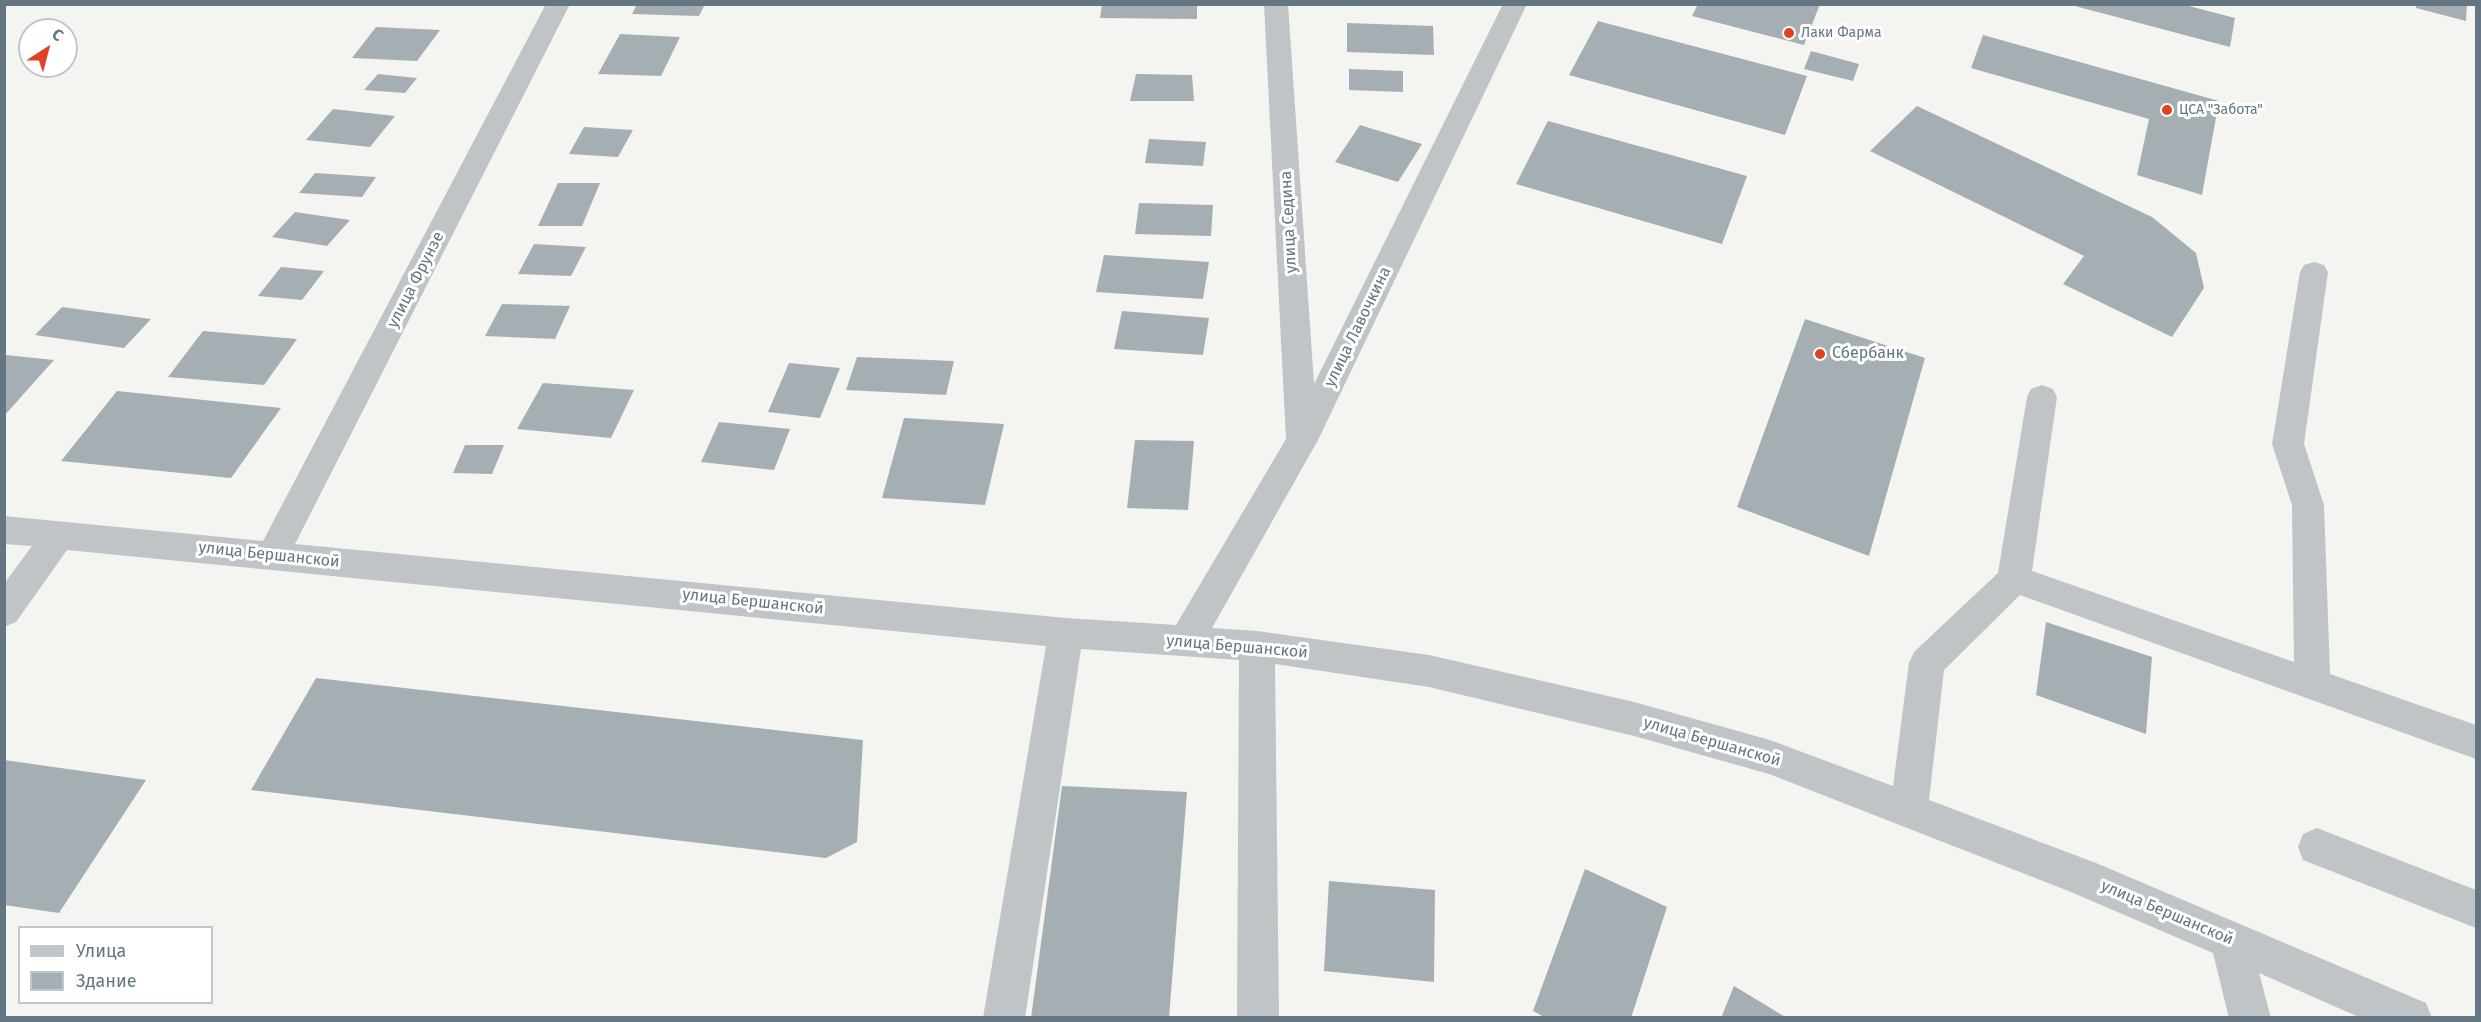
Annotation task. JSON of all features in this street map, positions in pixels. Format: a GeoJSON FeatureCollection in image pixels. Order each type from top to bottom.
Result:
{"type":"FeatureCollection","features":[{"type":"Feature","properties":{"kind":"street","name":"улица Фрунзе"},"geometry":{"type":"LineString","coordinates":[[273,555],[558,4]]}},
{"type":"Feature","properties":{"kind":"street","name":"улица Седина"},"geometry":{"type":"LineString","coordinates":[[1276,4],[1302,440]]}},
{"type":"Feature","properties":{"kind":"street","name":"улица Лавочкина"},"geometry":{"type":"LineString","coordinates":[[1186,641],[1302,440],[1515,4]]}},
{"type":"Feature","properties":{"kind":"street"},"geometry":{"type":"LineString","coordinates":[[2312,685],[2308,505],[2288,444],[2314,272]]}},
{"type":"Feature","properties":{"kind":"street"},"geometry":{"type":"LineString","coordinates":[[1909,810],[1927,663],[2014,579],[2042,397]]}},
{"type":"Feature","properties":{"kind":"street","name":"улица Бершанской"},"geometry":{"type":"LineString","coordinates":[[4,530],[1066,633],[1257,645],[1429,671],[1634,719],[1770,757],[2082,877],[2406,1016]]}},
{"type":"Feature","properties":{"kind":"street"},"geometry":{"type":"LineString","coordinates":[[4,612],[59,535]]}},
{"type":"Feature","properties":{"kind":"street"},"geometry":{"type":"LineString","coordinates":[[2014,579],[2476,742]]}},
{"type":"Feature","properties":{"kind":"street"},"geometry":{"type":"LineString","coordinates":[[1004,1017],[1066,633]]}},
{"type":"Feature","properties":{"kind":"street"},"geometry":{"type":"LineString","coordinates":[[1257,645],[1258,1017]]}},
{"type":"Feature","properties":{"kind":"street"},"geometry":{"type":"LineString","coordinates":[[2317,847],[2476,909]]}},
{"type":"Feature","properties":{"kind":"street"},"geometry":{"type":"LineString","coordinates":[[2230,940],[2250,1017]]}},
{"type":"Feature","properties":{"kind":"building"},"geometry":{"type":"Polygon","coordinates":[[[637,4],[705,4],[699,16],[632,14],[637,4]]]}},
{"type":"Feature","properties":{"kind":"building"},"geometry":{"type":"Polygon","coordinates":[[[1102,4],[1197,4],[1197,19],[1100,18],[1102,4]]]}},
{"type":"Feature","properties":{"kind":"building"},"geometry":{"type":"Polygon","coordinates":[[[1698,4],[1820,4],[1804,45],[1692,16],[1698,4]]]}},
{"type":"Feature","properties":{"kind":"building"},"geometry":{"type":"Polygon","coordinates":[[[2181,4],[2235,18],[2230,47],[2071,5],[2181,4]]]}},
{"type":"Feature","properties":{"kind":"building"},"geometry":{"type":"Polygon","coordinates":[[[2417,4],[2467,4],[2466,21],[2416,8],[2417,4]]]}},
{"type":"Feature","properties":{"kind":"building"},"geometry":{"type":"Polygon","coordinates":[[[1598,21],[1807,76],[1785,135],[1569,75],[1598,21]]]}},
{"type":"Feature","properties":{"kind":"building"},"geometry":{"type":"Polygon","coordinates":[[[1347,23],[1433,26],[1434,55],[1347,52],[1347,23]]]}},
{"type":"Feature","properties":{"kind":"building"},"geometry":{"type":"Polygon","coordinates":[[[376,27],[440,30],[417,61],[352,58],[376,27]]]}},
{"type":"Feature","properties":{"kind":"building"},"geometry":{"type":"Polygon","coordinates":[[[620,34],[680,37],[661,76],[598,74],[620,34]]]}},
{"type":"Feature","properties":{"kind":"building","name":"ЦСА \"Забота\""},"geometry":{"type":"Polygon","coordinates":[[[1983,35],[2219,101],[2202,195],[2137,175],[2149,119],[1971,68],[1983,35]]]}},
{"type":"Feature","properties":{"kind":"building"},"geometry":{"type":"Polygon","coordinates":[[[1811,51],[1859,64],[1853,81],[1804,69],[1811,51]]]}},
{"type":"Feature","properties":{"kind":"building"},"geometry":{"type":"Polygon","coordinates":[[[1349,69],[1403,71],[1403,92],[1349,90],[1349,69]]]}},
{"type":"Feature","properties":{"kind":"building"},"geometry":{"type":"Polygon","coordinates":[[[378,74],[417,78],[405,93],[364,90],[378,74]]]}},
{"type":"Feature","properties":{"kind":"building"},"geometry":{"type":"Polygon","coordinates":[[[1136,74],[1192,75],[1194,101],[1130,101],[1136,74]]]}},
{"type":"Feature","properties":{"kind":"building"},"geometry":{"type":"Polygon","coordinates":[[[1917,106],[2152,217],[2196,253],[2204,288],[2172,337],[2063,284],[2084,256],[1870,151],[1917,106]]]}},
{"type":"Feature","properties":{"kind":"building"},"geometry":{"type":"Polygon","coordinates":[[[333,109],[395,116],[370,147],[306,140],[333,109]]]}},
{"type":"Feature","properties":{"kind":"building"},"geometry":{"type":"Polygon","coordinates":[[[1548,121],[1747,176],[1722,244],[1516,184],[1548,121]]]}},
{"type":"Feature","properties":{"kind":"building"},"geometry":{"type":"Polygon","coordinates":[[[1360,125],[1422,144],[1398,182],[1335,162],[1360,125]]]}},
{"type":"Feature","properties":{"kind":"building"},"geometry":{"type":"Polygon","coordinates":[[[584,127],[633,130],[618,157],[569,154],[584,127]]]}},
{"type":"Feature","properties":{"kind":"building"},"geometry":{"type":"Polygon","coordinates":[[[1149,139],[1206,142],[1203,166],[1145,163],[1149,139]]]}},
{"type":"Feature","properties":{"kind":"building"},"geometry":{"type":"Polygon","coordinates":[[[315,173],[376,177],[362,197],[299,193],[315,173]]]}},
{"type":"Feature","properties":{"kind":"building"},"geometry":{"type":"Polygon","coordinates":[[[558,183],[600,183],[582,226],[538,226],[558,183]]]}},
{"type":"Feature","properties":{"kind":"building"},"geometry":{"type":"Polygon","coordinates":[[[1139,203],[1213,205],[1211,236],[1135,234],[1139,203]]]}},
{"type":"Feature","properties":{"kind":"building"},"geometry":{"type":"Polygon","coordinates":[[[295,212],[350,220],[327,246],[272,237],[295,212]]]}},
{"type":"Feature","properties":{"kind":"building"},"geometry":{"type":"Polygon","coordinates":[[[534,244],[586,247],[571,276],[518,274],[534,244]]]}},
{"type":"Feature","properties":{"kind":"building"},"geometry":{"type":"Polygon","coordinates":[[[1104,255],[1209,262],[1203,299],[1096,292],[1104,255]]]}},
{"type":"Feature","properties":{"kind":"building"},"geometry":{"type":"Polygon","coordinates":[[[281,267],[324,271],[302,300],[258,296],[281,267]]]}},
{"type":"Feature","properties":{"kind":"building"},"geometry":{"type":"Polygon","coordinates":[[[502,304],[570,306],[555,339],[485,336],[502,304]]]}},
{"type":"Feature","properties":{"kind":"building"},"geometry":{"type":"Polygon","coordinates":[[[62,307],[151,319],[124,348],[35,335],[62,307]]]}},
{"type":"Feature","properties":{"kind":"building"},"geometry":{"type":"Polygon","coordinates":[[[1122,311],[1209,318],[1203,355],[1114,349],[1122,311]]]}},
{"type":"Feature","properties":{"kind":"building"},"geometry":{"type":"Polygon","coordinates":[[[1805,319],[1925,358],[1869,556],[1737,507],[1805,319]]]}},
{"type":"Feature","properties":{"kind":"building"},"geometry":{"type":"Polygon","coordinates":[[[203,331],[297,339],[264,385],[168,377],[203,331]]]}},
{"type":"Feature","properties":{"kind":"building"},"geometry":{"type":"Polygon","coordinates":[[[6,355],[54,360],[4,416],[4,357],[6,355]]]}},
{"type":"Feature","properties":{"kind":"building"},"geometry":{"type":"Polygon","coordinates":[[[857,357],[954,361],[946,395],[846,390],[857,357]]]}},
{"type":"Feature","properties":{"kind":"building"},"geometry":{"type":"Polygon","coordinates":[[[789,363],[840,368],[820,418],[768,412],[789,363]]]}},
{"type":"Feature","properties":{"kind":"building"},"geometry":{"type":"Polygon","coordinates":[[[543,383],[634,390],[611,438],[517,429],[543,383]]]}},
{"type":"Feature","properties":{"kind":"building"},"geometry":{"type":"Polygon","coordinates":[[[117,391],[281,408],[231,478],[61,461],[117,391]]]}},
{"type":"Feature","properties":{"kind":"building"},"geometry":{"type":"Polygon","coordinates":[[[904,418],[1004,424],[985,505],[882,498],[904,418]]]}},
{"type":"Feature","properties":{"kind":"building"},"geometry":{"type":"Polygon","coordinates":[[[719,422],[790,429],[774,470],[701,462],[719,422]]]}},
{"type":"Feature","properties":{"kind":"building"},"geometry":{"type":"Polygon","coordinates":[[[1135,440],[1194,441],[1188,510],[1127,508],[1135,440]]]}},
{"type":"Feature","properties":{"kind":"building"},"geometry":{"type":"Polygon","coordinates":[[[465,445],[504,445],[492,474],[453,473],[465,445]]]}},
{"type":"Feature","properties":{"kind":"building"},"geometry":{"type":"Polygon","coordinates":[[[2046,622],[2152,657],[2146,734],[2036,695],[2046,622]]]}},
{"type":"Feature","properties":{"kind":"building"},"geometry":{"type":"Polygon","coordinates":[[[316,678],[863,740],[857,842],[826,858],[251,790],[316,678]]]}},
{"type":"Feature","properties":{"kind":"building"},"geometry":{"type":"Polygon","coordinates":[[[4,760],[146,780],[59,913],[4,905],[4,760]]]}},
{"type":"Feature","properties":{"kind":"building"},"geometry":{"type":"Polygon","coordinates":[[[1062,786],[1187,792],[1169,1018],[1031,1018],[1062,786]]]}},
{"type":"Feature","properties":{"kind":"building"},"geometry":{"type":"Polygon","coordinates":[[[1585,869],[1667,907],[1631,1018],[1546,1018],[1533,1011],[1585,869]]]}},
{"type":"Feature","properties":{"kind":"building"},"geometry":{"type":"Polygon","coordinates":[[[1329,881],[1435,890],[1434,982],[1324,971],[1329,881]]]}},
{"type":"Feature","properties":{"kind":"building"},"geometry":{"type":"Polygon","coordinates":[[[1734,986],[1787,1018],[1721,1018],[1734,986]]]}},
{"type":"Feature","properties":{"kind":"place","name":"Лаки Фарма"},"geometry":{"type":"Point","coordinates":[1789,33]}},
{"type":"Feature","properties":{"kind":"place","name":"ЦСА \"Забота\""},"geometry":{"type":"Point","coordinates":[2167,110]}},
{"type":"Feature","properties":{"kind":"place","name":"Сбербанк"},"geometry":{"type":"Point","coordinates":[1820,354]}}]}
